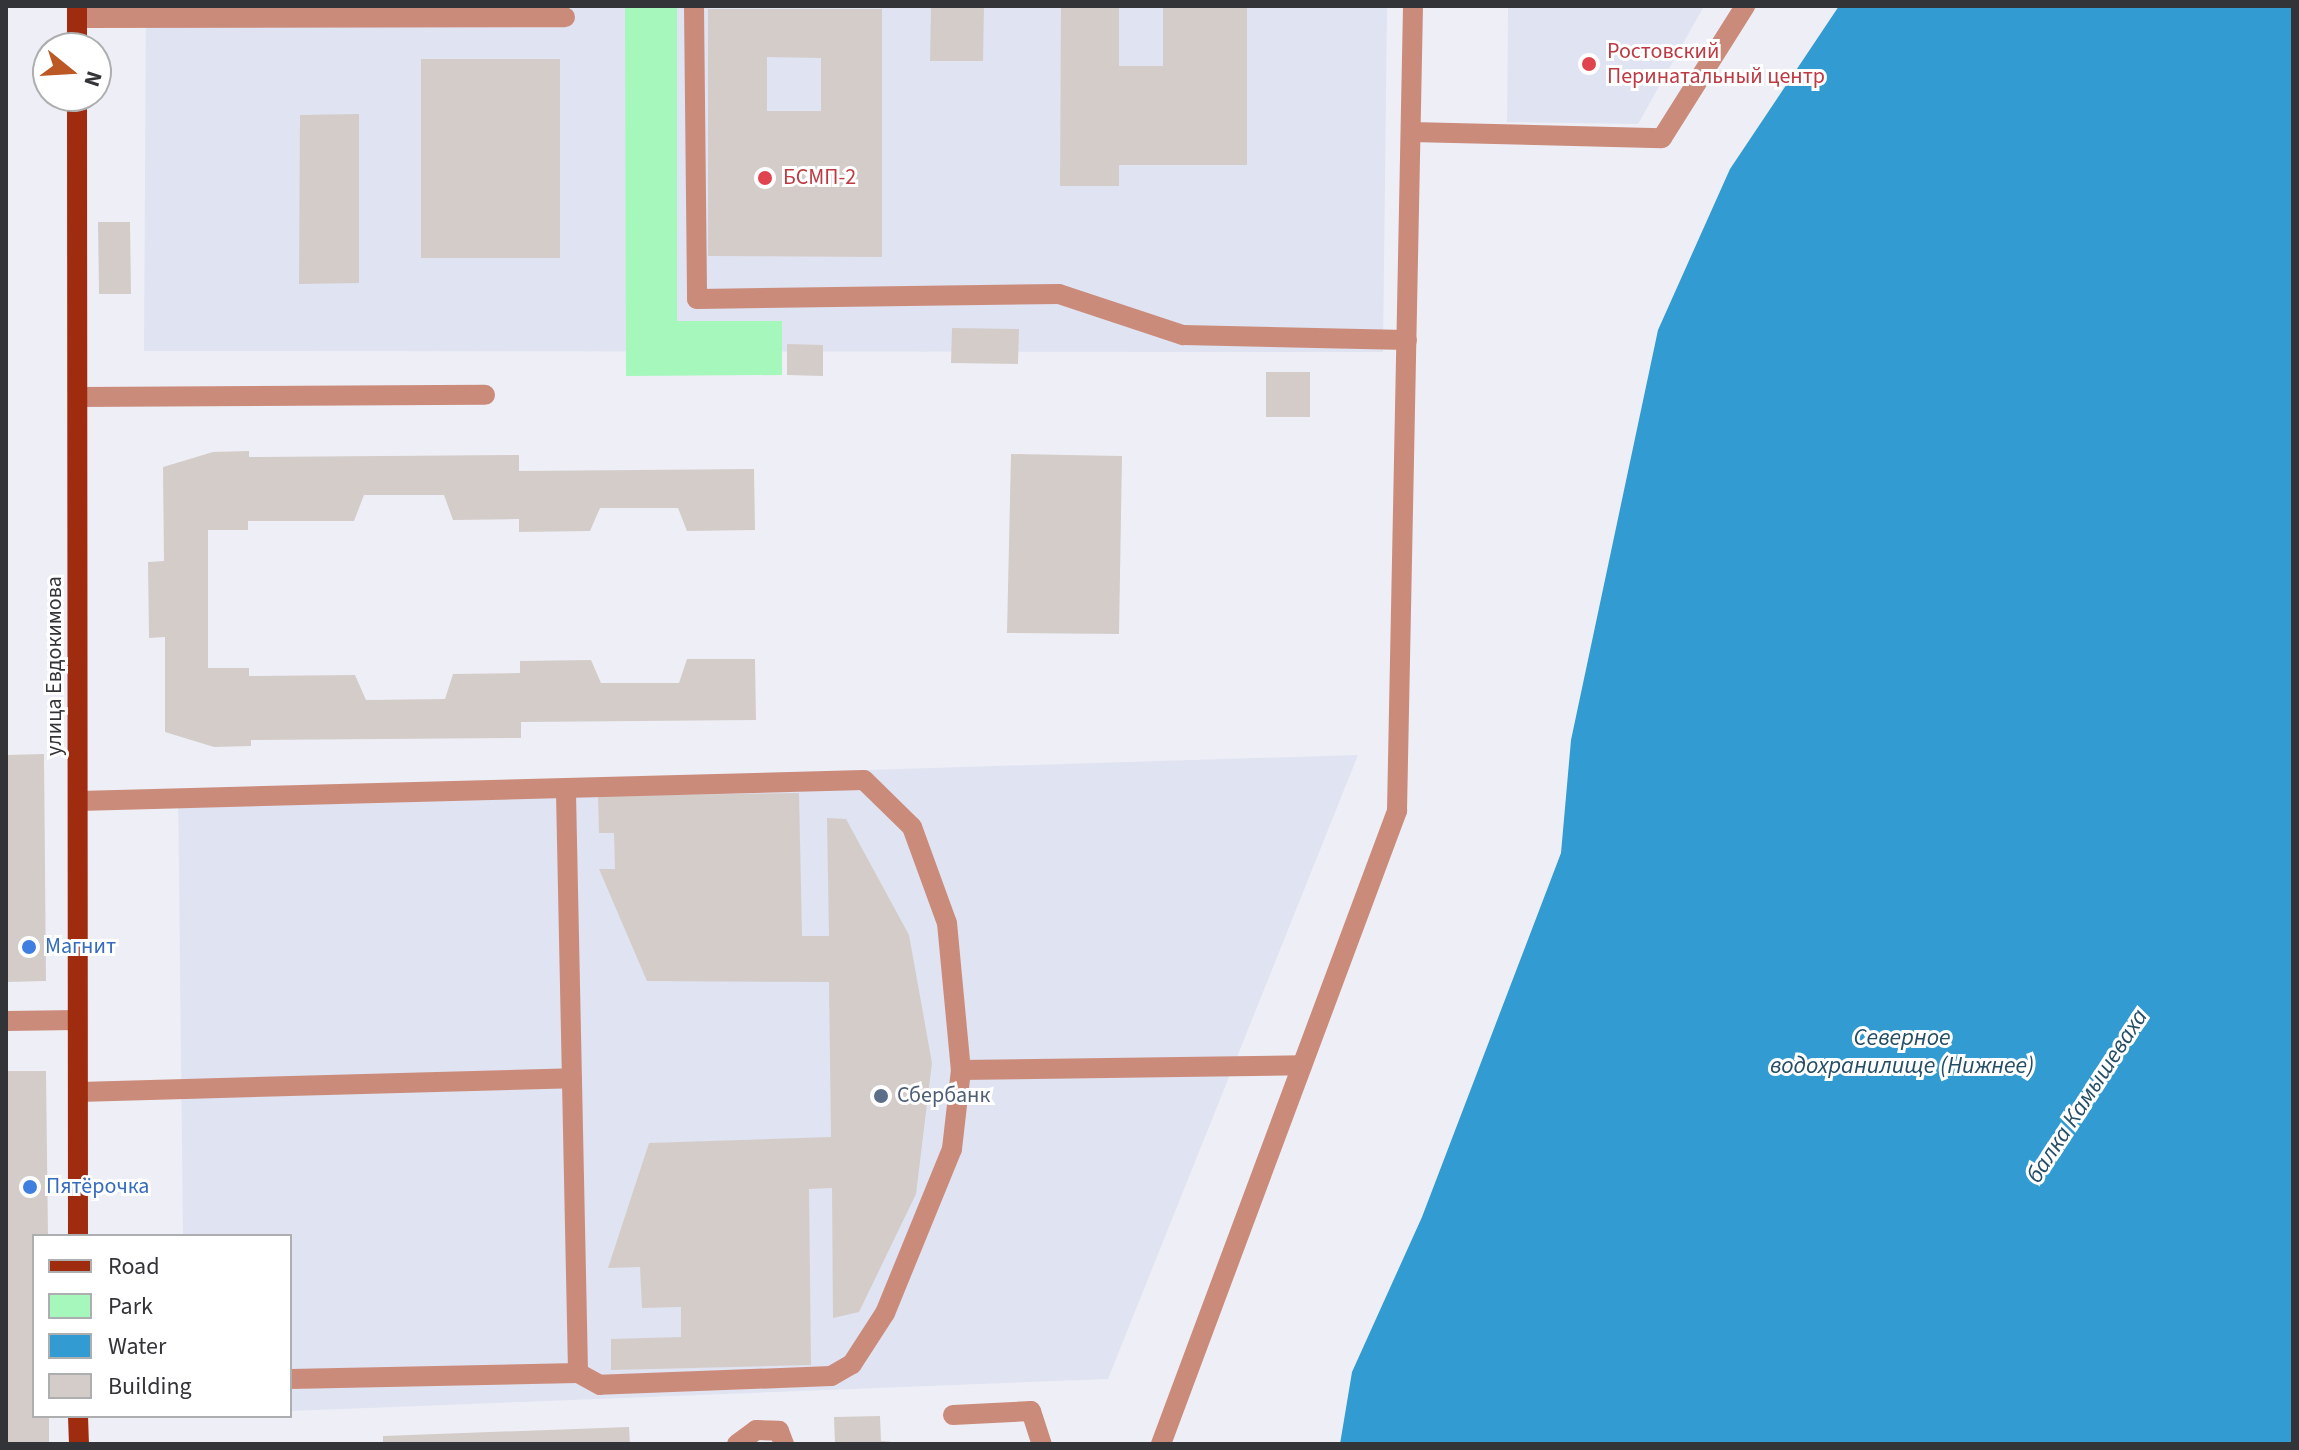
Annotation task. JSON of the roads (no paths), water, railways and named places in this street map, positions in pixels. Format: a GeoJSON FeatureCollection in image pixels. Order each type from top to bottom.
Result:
{"type":"FeatureCollection","features":[{"type":"Feature","properties":{"kind":"main road","name":"улица Евдокимова"},"geometry":{"type":"LineString","coordinates":[[77,112],[78,1234]]}},
{"type":"Feature","properties":{"kind":"main road"},"geometry":{"type":"LineString","coordinates":[[78,1418],[79,1444]]}},
{"type":"Feature","properties":{"kind":"street"},"geometry":{"type":"LineString","coordinates":[[694,6],[697,299],[1059,294],[1183,335],[1407,340]]}},
{"type":"Feature","properties":{"kind":"street"},"geometry":{"type":"LineString","coordinates":[[1161,1444],[1397,811],[1413,6]]}},
{"type":"Feature","properties":{"kind":"street"},"geometry":{"type":"LineString","coordinates":[[1411,132],[1662,138],[1745,6]]}},
{"type":"Feature","properties":{"kind":"street"},"geometry":{"type":"LineString","coordinates":[[77,12],[565,17]]}},
{"type":"Feature","properties":{"kind":"street"},"geometry":{"type":"LineString","coordinates":[[78,397],[485,395]]}},
{"type":"Feature","properties":{"kind":"street"},"geometry":{"type":"LineString","coordinates":[[79,801],[566,793],[578,786],[864,780],[912,827],[947,923],[961,1070],[952,1149],[931,1209],[885,1313],[852,1364],[831,1376],[600,1385],[578,1373],[292,1379]]}},
{"type":"Feature","properties":{"kind":"street"},"geometry":{"type":"LineString","coordinates":[[566,793],[578,1373]]}},
{"type":"Feature","properties":{"kind":"street"},"geometry":{"type":"LineString","coordinates":[[6,1021],[77,1020]]}},
{"type":"Feature","properties":{"kind":"street"},"geometry":{"type":"LineString","coordinates":[[961,1070],[1302,1065]]}},
{"type":"Feature","properties":{"kind":"street"},"geometry":{"type":"LineString","coordinates":[[79,1092],[572,1078]]}},
{"type":"Feature","properties":{"kind":"street"},"geometry":{"type":"LineString","coordinates":[[953,1415],[1031,1411],[1042,1444]]}},
{"type":"Feature","properties":{"kind":"street"},"geometry":{"type":"LineString","coordinates":[[737,1444],[756,1430],[779,1431],[784,1444]]}},
{"type":"Feature","properties":{"kind":"water","name":"Северное водохранилище (Нижнее)"},"geometry":{"type":"Polygon","coordinates":[[[1839,6],[2293,6],[2293,1444],[1340,1444],[1352,1372],[1422,1217],[1561,853],[1571,740],[1658,330],[1730,169],[1839,6]]]}},
{"type":"Feature","properties":{"kind":"place","name":"Ростовский Перинатальный центр"},"geometry":{"type":"Point","coordinates":[1589,64]}},
{"type":"Feature","properties":{"kind":"place","name":"БСМП-2"},"geometry":{"type":"Point","coordinates":[765,178]}},
{"type":"Feature","properties":{"kind":"place","name":"Магнит"},"geometry":{"type":"Point","coordinates":[29,947]}},
{"type":"Feature","properties":{"kind":"place","name":"Сбербанк"},"geometry":{"type":"Point","coordinates":[881,1096]}},
{"type":"Feature","properties":{"kind":"place","name":"Пятёрочка"},"geometry":{"type":"Point","coordinates":[30,1187]}},
{"type":"Feature","properties":{"kind":"water label","name":"балка Камышеваха"},"geometry":{"type":"Point","coordinates":[2087,1096]}}]}
